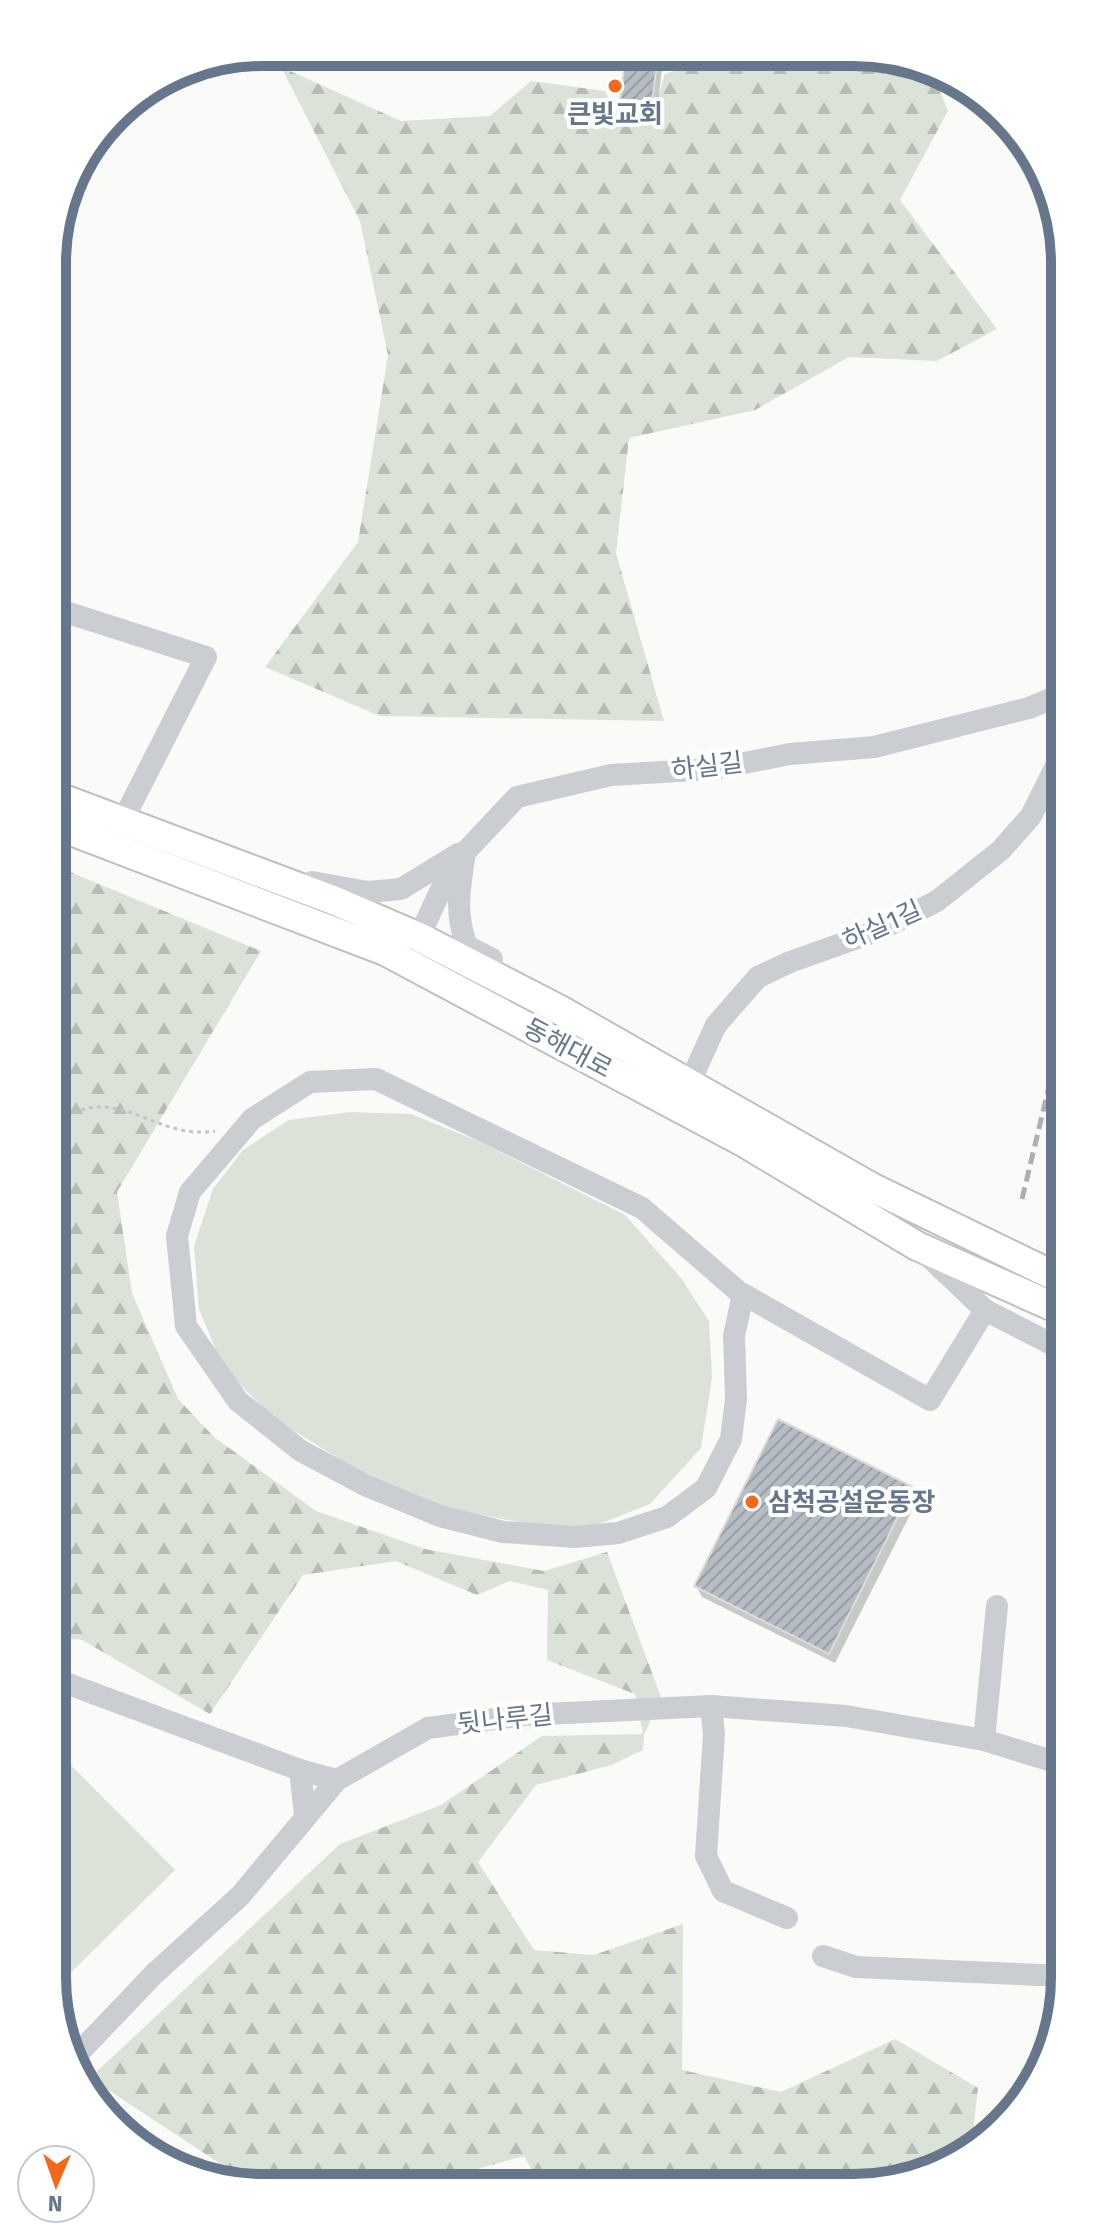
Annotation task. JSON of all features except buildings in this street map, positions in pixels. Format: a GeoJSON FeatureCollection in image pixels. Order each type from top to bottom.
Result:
{"type":"FeatureCollection","features":[{"type":"Feature","properties":{"kind":"main road","name":"동해대로"},"geometry":{"type":"LineString","coordinates":[[66,800],[333,900],[917,1246],[1051,1306]]}},
{"type":"Feature","properties":{"kind":"main road","name":"동해대로"},"geometry":{"type":"LineString","coordinates":[[66,829],[414,950],[560,1010],[871,1187],[1051,1274]]}},
{"type":"Feature","properties":{"kind":"street"},"geometry":{"type":"LineString","coordinates":[[66,612],[206,657],[122,822]]}},
{"type":"Feature","properties":{"kind":"street","name":"하실길"},"geometry":{"type":"LineString","coordinates":[[414,950],[452,866],[517,797],[611,775],[714,769],[790,754],[874,747],[1029,708],[1051,699]]}},
{"type":"Feature","properties":{"kind":"street","name":"하실1길"},"geometry":{"type":"LineString","coordinates":[[689,1084],[716,1025],[758,977],[790,962],[880,930],[937,901],[1001,850],[1031,816],[1051,776]]}},
{"type":"Feature","properties":{"kind":"street"},"geometry":{"type":"LineString","coordinates":[[209,855],[252,861],[306,881],[368,892],[401,889],[466,849]]}},
{"type":"Feature","properties":{"kind":"street"},"geometry":{"type":"LineString","coordinates":[[466,849],[458,896],[458,925],[467,946],[500,963],[560,1010]]}},
{"type":"Feature","properties":{"kind":"street"},"geometry":{"type":"LineString","coordinates":[[743,1294],[734,1336],[736,1399],[731,1439],[706,1488],[667,1517],[618,1533],[575,1537],[503,1532],[440,1516],[365,1485],[301,1451],[238,1401],[186,1326],[177,1236],[190,1192],[247,1126],[310,1082],[376,1079],[642,1208],[743,1294],[930,1400],[985,1310]]}},
{"type":"Feature","properties":{"kind":"street"},"geometry":{"type":"LineString","coordinates":[[917,1246],[985,1310],[1051,1344]]}},
{"type":"Feature","properties":{"kind":"street"},"geometry":{"type":"LineString","coordinates":[[984,1740],[997,1606]]}},
{"type":"Feature","properties":{"kind":"street"},"geometry":{"type":"LineString","coordinates":[[66,1683],[300,1770],[337,1780]]}},
{"type":"Feature","properties":{"kind":"street"},"geometry":{"type":"LineString","coordinates":[[711,1706],[714,1734],[706,1856],[723,1891],[787,1918]]}},
{"type":"Feature","properties":{"kind":"street","name":"뒷나루길"},"geometry":{"type":"LineString","coordinates":[[81,2051],[154,1974],[240,1896],[337,1780],[428,1728],[525,1715],[711,1706],[846,1716],[984,1740],[1051,1761]]}},
{"type":"Feature","properties":{"kind":"street"},"geometry":{"type":"LineString","coordinates":[[300,1770],[305,1815]]}},
{"type":"Feature","properties":{"kind":"street"},"geometry":{"type":"LineString","coordinates":[[823,1956],[856,1967],[1051,1975]]}},
{"type":"Feature","properties":{"kind":"path"},"geometry":{"type":"LineString","coordinates":[[66,1115],[72,1111],[107,1105],[134,1110],[166,1127],[207,1132],[247,1126]]}},
{"type":"Feature","properties":{"kind":"green space"},"geometry":{"type":"Polygon","coordinates":[[[688,66],[867,66],[917,76],[937,84],[948,111],[900,200],[997,329],[937,361],[849,357],[755,410],[629,438],[616,553],[664,721],[380,716],[265,667],[358,542],[388,355],[360,221],[281,67],[401,121],[490,116],[531,81],[605,91],[616,110],[653,113],[665,74],[688,66]]]}},
{"type":"Feature","properties":{"kind":"green space"},"geometry":{"type":"Polygon","coordinates":[[[66,870],[261,951],[117,1192],[132,1293],[178,1399],[214,1437],[316,1511],[425,1549],[544,1571],[607,1552],[661,1697],[644,1735],[643,1750],[611,1765],[536,1785],[478,1862],[534,1950],[594,1955],[683,1924],[682,2070],[781,2092],[895,2039],[978,2088],[973,2133],[941,2154],[917,2164],[854,2174],[534,2174],[524,2156],[459,2174],[263,2174],[231,2171],[97,2083],[93,2075],[340,1844],[441,1805],[542,1736],[643,1734],[635,1694],[547,1660],[548,1590],[510,1581],[477,1595],[396,1561],[303,1575],[210,1714],[82,1640],[66,1638],[66,870]]]}},
{"type":"Feature","properties":{"kind":"green space"},"geometry":{"type":"Polygon","coordinates":[[[350,1112],[411,1114],[480,1142],[625,1215],[681,1278],[709,1321],[712,1378],[701,1448],[650,1504],[584,1530],[538,1526],[452,1509],[354,1468],[273,1418],[223,1367],[199,1309],[194,1246],[213,1189],[243,1150],[289,1120],[350,1112]]]}},
{"type":"Feature","properties":{"kind":"green space"},"geometry":{"type":"Polygon","coordinates":[[[66,1760],[175,1870],[66,1977],[66,1760]]]}},
{"type":"Feature","properties":{"kind":"railway"},"geometry":{"type":"LineString","coordinates":[[1022,1199],[1051,1078]]}},
{"type":"Feature","properties":{"kind":"place","name":"큰빛교회"},"geometry":{"type":"Point","coordinates":[615,86]}},
{"type":"Feature","properties":{"kind":"place","name":"삼척공설운동장"},"geometry":{"type":"Point","coordinates":[752,1502]}}]}
